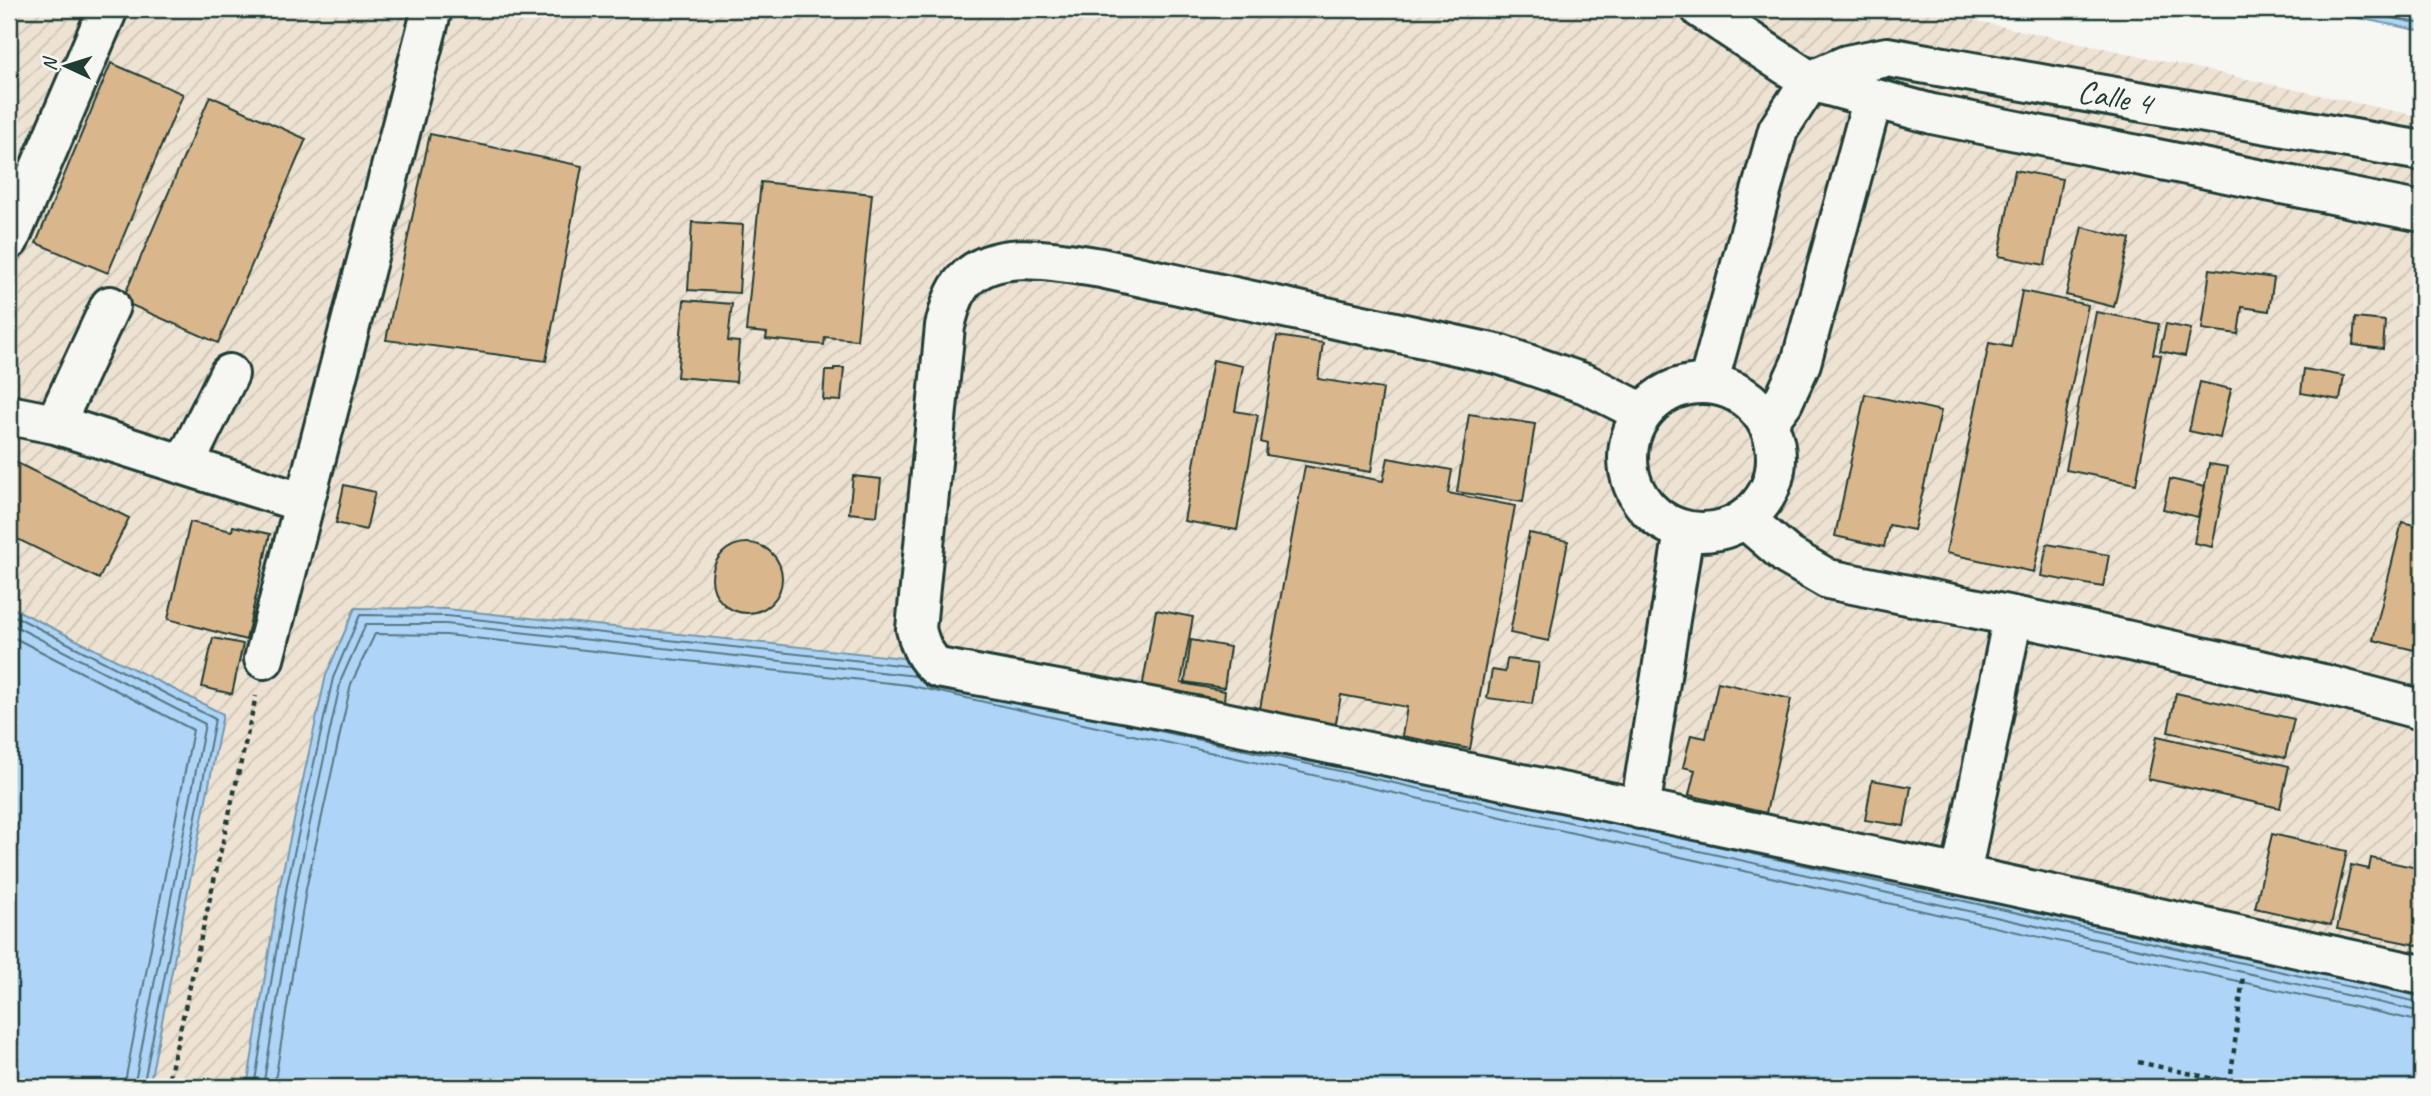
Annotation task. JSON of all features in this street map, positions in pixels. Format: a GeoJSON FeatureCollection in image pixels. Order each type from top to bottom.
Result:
{"type":"FeatureCollection","features":[{"type":"Feature","properties":{"kind":"lane"},"geometry":{"type":"LineString","coordinates":[[9,240],[108,9]]}},
{"type":"Feature","properties":{"kind":"lane"},"geometry":{"type":"LineString","coordinates":[[264,659],[432,9]]}},
{"type":"Feature","properties":{"kind":"lane"},"geometry":{"type":"LineString","coordinates":[[1701,9],[1810,81],[1932,114],[2422,212]]}},
{"type":"Feature","properties":{"kind":"lane","name":"Calle 4"},"geometry":{"type":"LineString","coordinates":[[1810,81],[1847,65],[1887,57],[2422,151]]}},
{"type":"Feature","properties":{"kind":"lane"},"geometry":{"type":"LineString","coordinates":[[1708,384],[1778,130],[1810,81]]}},
{"type":"Feature","properties":{"kind":"lane"},"geometry":{"type":"LineString","coordinates":[[1768,423],[1783,402],[1801,363],[1872,98]]}},
{"type":"Feature","properties":{"kind":"lane"},"geometry":{"type":"LineString","coordinates":[[1643,412],[1586,384],[1501,355],[1301,311],[1101,268],[1049,260],[1006,261],[981,268],[964,281],[951,303],[946,326],[916,629],[928,661],[938,668],[1166,710],[1961,875],[2422,975]]}},
{"type":"Feature","properties":{"kind":"lane"},"geometry":{"type":"LineString","coordinates":[[55,424],[110,306]]}},
{"type":"Feature","properties":{"kind":"lane"},"geometry":{"type":"LineString","coordinates":[[184,465],[229,374]]}},
{"type":"Feature","properties":{"kind":"lane"},"geometry":{"type":"LineString","coordinates":[[1708,384],[1726,387],[1743,396],[1768,423],[1775,444],[1776,465],[1771,486],[1760,504],[1745,519],[1716,531],[1685,531],[1665,523],[1648,510],[1632,483],[1628,452],[1632,431],[1643,412],[1672,390],[1708,384]]}},
{"type":"Feature","properties":{"kind":"lane"},"geometry":{"type":"LineString","coordinates":[[9,415],[55,424],[304,503]]}},
{"type":"Feature","properties":{"kind":"lane"},"geometry":{"type":"LineString","coordinates":[[1745,519],[1788,556],[1828,579],[2013,616],[2323,684],[2422,710]]}},
{"type":"Feature","properties":{"kind":"lane"},"geometry":{"type":"LineString","coordinates":[[1640,809],[1685,531]]}},
{"type":"Feature","properties":{"kind":"lane"},"geometry":{"type":"LineString","coordinates":[[1961,875],[2013,616]]}},
{"type":"Feature","properties":{"kind":"path"},"geometry":{"type":"LineString","coordinates":[[167,1087],[264,659]]}},
{"type":"Feature","properties":{"kind":"path"},"geometry":{"type":"LineString","coordinates":[[2230,1083],[2245,963]]}},
{"type":"Feature","properties":{"kind":"path"},"geometry":{"type":"LineString","coordinates":[[2138,1062],[2251,1087]]}},
{"type":"Feature","properties":{"kind":"shaded area"},"geometry":{"type":"Polygon","coordinates":[[[9,9],[1922,9],[2422,117],[2422,997],[912,659],[447,609],[355,608],[326,675],[280,884],[247,1087],[149,1087],[223,715],[9,606],[9,9]]]}},
{"type":"Feature","properties":{"kind":"water"},"geometry":{"type":"Polygon","coordinates":[[[2314,9],[2422,9],[2422,31],[2314,9]]]}},
{"type":"Feature","properties":{"kind":"water"},"geometry":{"type":"Polygon","coordinates":[[[9,606],[223,714],[149,1087],[9,1087],[9,606]]]}},
{"type":"Feature","properties":{"kind":"water"},"geometry":{"type":"Polygon","coordinates":[[[355,608],[447,609],[912,659],[2422,997],[2422,1087],[247,1087],[280,884],[326,675],[355,608]]]}},
{"type":"Feature","properties":{"kind":"building"},"geometry":{"type":"Polygon","coordinates":[[[111,63],[183,94],[108,273],[36,243],[111,63]]]}},
{"type":"Feature","properties":{"kind":"building"},"geometry":{"type":"Polygon","coordinates":[[[210,96],[306,139],[218,343],[122,301],[210,96]]]}},
{"type":"Feature","properties":{"kind":"building"},"geometry":{"type":"Polygon","coordinates":[[[430,134],[582,166],[546,361],[386,340],[430,134]]]}},
{"type":"Feature","properties":{"kind":"building"},"geometry":{"type":"Polygon","coordinates":[[[2015,170],[2062,179],[2045,265],[1999,256],[2015,170]]]}},
{"type":"Feature","properties":{"kind":"building"},"geometry":{"type":"Polygon","coordinates":[[[761,182],[872,194],[857,340],[825,337],[824,345],[766,339],[767,333],[746,331],[761,182]]]}},
{"type":"Feature","properties":{"kind":"building"},"geometry":{"type":"Polygon","coordinates":[[[692,222],[743,225],[739,293],[688,290],[692,222]]]}},
{"type":"Feature","properties":{"kind":"building"},"geometry":{"type":"Polygon","coordinates":[[[2082,227],[2130,239],[2114,307],[2066,295],[2082,227]]]}},
{"type":"Feature","properties":{"kind":"building"},"geometry":{"type":"Polygon","coordinates":[[[2210,269],[2274,278],[2269,311],[2242,307],[2238,334],[2202,329],[2210,269]]]}},
{"type":"Feature","properties":{"kind":"building"},"geometry":{"type":"Polygon","coordinates":[[[2022,291],[2088,305],[2034,572],[1946,553],[1989,343],[2011,347],[2022,291]]]}},
{"type":"Feature","properties":{"kind":"building"},"geometry":{"type":"Polygon","coordinates":[[[684,300],[732,304],[728,341],[739,342],[736,382],[677,377],[684,300]]]}},
{"type":"Feature","properties":{"kind":"building"},"geometry":{"type":"Polygon","coordinates":[[[2096,312],[2159,324],[2153,354],[2161,355],[2136,484],[2066,470],[2096,312]]]}},
{"type":"Feature","properties":{"kind":"building"},"geometry":{"type":"Polygon","coordinates":[[[2355,318],[2385,321],[2383,349],[2353,345],[2355,318]]]}},
{"type":"Feature","properties":{"kind":"building"},"geometry":{"type":"Polygon","coordinates":[[[2166,324],[2191,329],[2185,356],[2160,351],[2166,324]]]}},
{"type":"Feature","properties":{"kind":"building"},"geometry":{"type":"Polygon","coordinates":[[[1277,336],[1323,343],[1318,379],[1383,389],[1371,472],[1266,455],[1267,444],[1261,442],[1277,336]]]}},
{"type":"Feature","properties":{"kind":"building"},"geometry":{"type":"Polygon","coordinates":[[[1213,360],[1243,366],[1235,411],[1258,415],[1237,530],[1184,521],[1213,360]]]}},
{"type":"Feature","properties":{"kind":"building"},"geometry":{"type":"Polygon","coordinates":[[[834,368],[844,368],[841,401],[823,400],[825,371],[834,371],[834,368]]]}},
{"type":"Feature","properties":{"kind":"building"},"geometry":{"type":"Polygon","coordinates":[[[2304,369],[2344,376],[2340,400],[2301,393],[2304,369]]]}},
{"type":"Feature","properties":{"kind":"building"},"geometry":{"type":"Polygon","coordinates":[[[2200,382],[2231,389],[2220,438],[2189,431],[2200,382]]]}},
{"type":"Feature","properties":{"kind":"building"},"geometry":{"type":"Polygon","coordinates":[[[1865,394],[1941,411],[1914,530],[1889,525],[1884,547],[1835,536],[1865,394]]]}},
{"type":"Feature","properties":{"kind":"building"},"geometry":{"type":"Polygon","coordinates":[[[1469,414],[1535,424],[1523,502],[1457,492],[1469,414]]]}},
{"type":"Feature","properties":{"kind":"building"},"geometry":{"type":"Polygon","coordinates":[[[1388,458],[1452,470],[1448,493],[1515,506],[1470,749],[1402,736],[1407,707],[1341,695],[1335,728],[1259,714],[1305,466],[1383,481],[1388,458]]]}},
{"type":"Feature","properties":{"kind":"building"},"geometry":{"type":"Polygon","coordinates":[[[11,460],[129,518],[99,579],[9,535],[11,460]]]}},
{"type":"Feature","properties":{"kind":"building"},"geometry":{"type":"Polygon","coordinates":[[[2209,464],[2228,467],[2212,547],[2194,543],[2209,464]]]}},
{"type":"Feature","properties":{"kind":"building"},"geometry":{"type":"Polygon","coordinates":[[[853,476],[881,479],[877,516],[849,513],[853,476]]]}},
{"type":"Feature","properties":{"kind":"building"},"geometry":{"type":"Polygon","coordinates":[[[2170,479],[2205,487],[2198,517],[2163,509],[2170,479]]]}},
{"type":"Feature","properties":{"kind":"building"},"geometry":{"type":"Polygon","coordinates":[[[344,485],[375,492],[366,530],[336,523],[344,485]]]}},
{"type":"Feature","properties":{"kind":"building"},"geometry":{"type":"Polygon","coordinates":[[[190,522],[232,531],[233,526],[270,534],[246,640],[168,619],[190,522]]]}},
{"type":"Feature","properties":{"kind":"building"},"geometry":{"type":"Polygon","coordinates":[[[2402,522],[2422,527],[2422,640],[2417,639],[2414,650],[2373,640],[2402,522]]]}},
{"type":"Feature","properties":{"kind":"building"},"geometry":{"type":"Polygon","coordinates":[[[1529,533],[1568,541],[1549,641],[1510,633],[1529,533]]]}},
{"type":"Feature","properties":{"kind":"building"},"geometry":{"type":"Polygon","coordinates":[[[747,543],[772,553],[782,578],[772,603],[747,613],[722,603],[712,578],[722,553],[747,543]]]}},
{"type":"Feature","properties":{"kind":"building"},"geometry":{"type":"Polygon","coordinates":[[[2047,544],[2109,555],[2103,587],[2041,576],[2047,544]]]}},
{"type":"Feature","properties":{"kind":"building"},"geometry":{"type":"Polygon","coordinates":[[[1156,610],[1193,617],[1181,683],[1225,691],[1223,709],[1141,694],[1156,610]]]}},
{"type":"Feature","properties":{"kind":"building"},"geometry":{"type":"Polygon","coordinates":[[[213,638],[243,644],[232,694],[202,687],[213,638]]]}},
{"type":"Feature","properties":{"kind":"building"},"geometry":{"type":"Polygon","coordinates":[[[1191,640],[1230,647],[1224,688],[1185,682],[1191,640]]]}},
{"type":"Feature","properties":{"kind":"building"},"geometry":{"type":"Polygon","coordinates":[[[1507,659],[1539,663],[1532,704],[1487,698],[1492,670],[1505,672],[1507,659]]]}},
{"type":"Feature","properties":{"kind":"building"},"geometry":{"type":"Polygon","coordinates":[[[1718,682],[1791,699],[1766,813],[1689,795],[1695,770],[1683,767],[1691,735],[1706,738],[1718,682]]]}},
{"type":"Feature","properties":{"kind":"building"},"geometry":{"type":"Polygon","coordinates":[[[2176,693],[2294,719],[2285,758],[2168,732],[2176,693]]]}},
{"type":"Feature","properties":{"kind":"building"},"geometry":{"type":"Polygon","coordinates":[[[2157,736],[2289,766],[2280,808],[2148,779],[2157,736]]]}},
{"type":"Feature","properties":{"kind":"building"},"geometry":{"type":"Polygon","coordinates":[[[1872,780],[1911,787],[1904,826],[1865,820],[1872,780]]]}},
{"type":"Feature","properties":{"kind":"building"},"geometry":{"type":"Polygon","coordinates":[[[2272,834],[2347,851],[2331,925],[2255,908],[2272,834]]]}},
{"type":"Feature","properties":{"kind":"building"},"geometry":{"type":"Polygon","coordinates":[[[2371,858],[2422,869],[2422,946],[2337,929],[2351,865],[2369,869],[2371,858]]]}}]}
